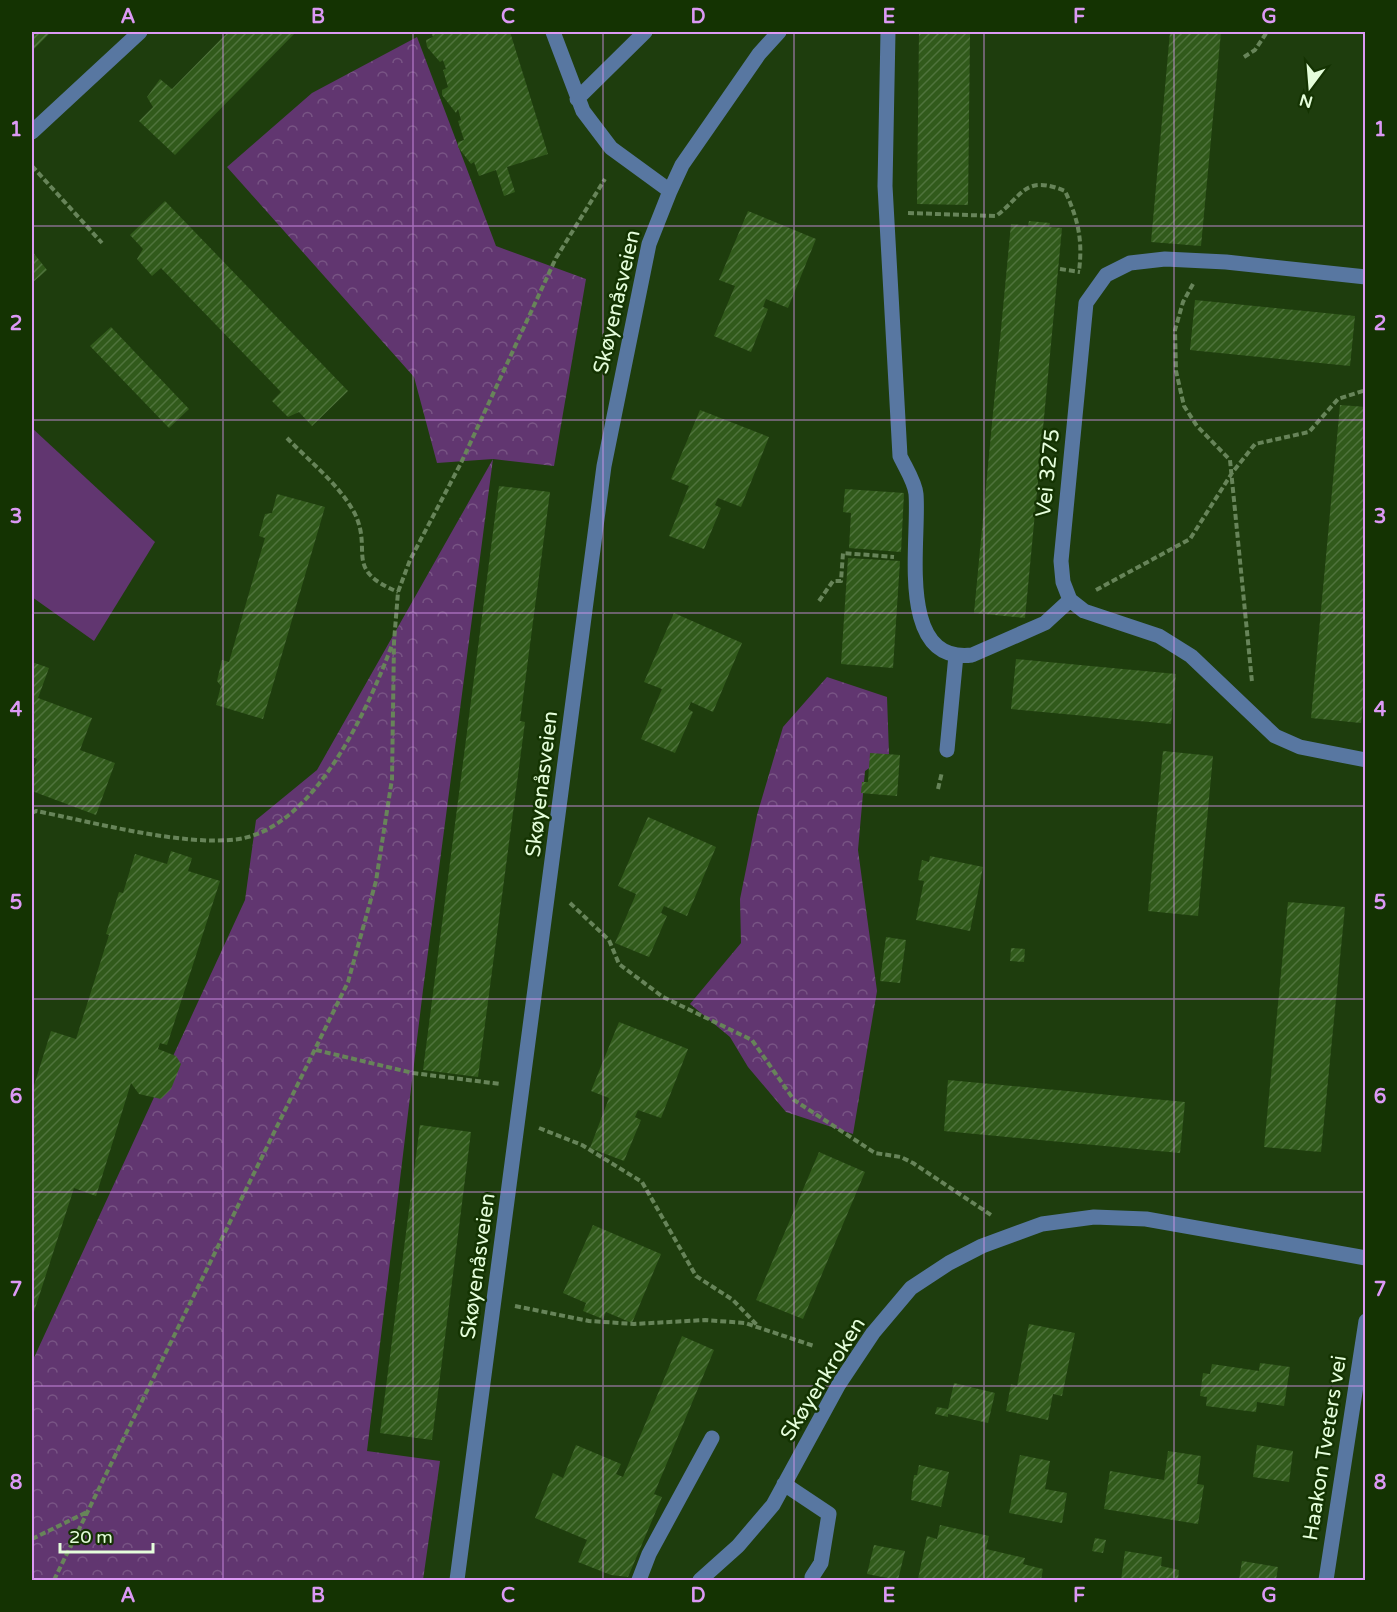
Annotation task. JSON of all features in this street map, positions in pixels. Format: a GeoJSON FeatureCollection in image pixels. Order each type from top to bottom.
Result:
{"type":"FeatureCollection","features":[{"type":"Feature","properties":{"kind":"street"},"geometry":{"type":"LineString","coordinates":[[32,132],[140,32]]}},
{"type":"Feature","properties":{"kind":"street"},"geometry":{"type":"LineString","coordinates":[[553,32],[577,99],[611,148],[670,191]]}},
{"type":"Feature","properties":{"kind":"street"},"geometry":{"type":"LineString","coordinates":[[577,99],[645,32]]}},
{"type":"Feature","properties":{"kind":"street","name":"Skøyenåsveien"},"geometry":{"type":"LineString","coordinates":[[457,1581],[604,465],[650,244],[670,191],[682,165],[759,54],[778,32]]}},
{"type":"Feature","properties":{"kind":"street"},"geometry":{"type":"LineString","coordinates":[[888,32],[887,213],[900,456],[916,492],[915,567],[919,607],[927,635],[934,646],[942,652],[972,655],[1046,624],[1073,602],[1084,611],[1159,636],[1191,656],[1275,736],[1300,747],[1365,760]]}},
{"type":"Feature","properties":{"kind":"street","name":"Vei 3275"},"geometry":{"type":"LineString","coordinates":[[1073,602],[1063,582],[1060,561],[1086,303],[1106,274],[1130,263],[1165,259],[1201,260],[1365,277]]}},
{"type":"Feature","properties":{"kind":"street"},"geometry":{"type":"LineString","coordinates":[[947,750],[956,655]]}},
{"type":"Feature","properties":{"kind":"street","name":"Skøyenkroken"},"geometry":{"type":"LineString","coordinates":[[700,1581],[738,1546],[773,1504],[839,1384],[873,1333],[911,1288],[949,1263],[1003,1236],[1042,1224],[1094,1217],[1146,1219],[1365,1258]]}},
{"type":"Feature","properties":{"kind":"street","name":"Haakon Tveters vei"},"geometry":{"type":"LineString","coordinates":[[1326,1581],[1365,1321]]}},
{"type":"Feature","properties":{"kind":"street"},"geometry":{"type":"LineString","coordinates":[[639,1581],[649,1554],[712,1438]]}},
{"type":"Feature","properties":{"kind":"street"},"geometry":{"type":"LineString","coordinates":[[784,1484],[829,1515],[821,1563],[812,1577]]}},
{"type":"Feature","properties":{"kind":"path"},"geometry":{"type":"LineString","coordinates":[[1244,57],[1255,50],[1267,32]]}},
{"type":"Feature","properties":{"kind":"path"},"geometry":{"type":"LineString","coordinates":[[32,166],[102,243]]}},
{"type":"Feature","properties":{"kind":"path"},"geometry":{"type":"LineString","coordinates":[[54,1581],[227,1224],[348,982],[376,881],[392,779],[394,642],[398,592],[410,560],[461,463],[556,258],[605,179]]}},
{"type":"Feature","properties":{"kind":"path"},"geometry":{"type":"LineString","coordinates":[[887,213],[996,216],[1021,191],[1047,183],[1065,191],[1078,217],[1081,255],[1079,272]]}},
{"type":"Feature","properties":{"kind":"path"},"geometry":{"type":"LineString","coordinates":[[1201,260],[1183,302],[1175,330],[1176,372],[1184,406],[1197,426],[1230,460],[1253,678],[1252,716]]}},
{"type":"Feature","properties":{"kind":"path"},"geometry":{"type":"LineString","coordinates":[[1073,602],[1190,539],[1232,473],[1255,444],[1309,432],[1338,399],[1365,390]]}},
{"type":"Feature","properties":{"kind":"path"},"geometry":{"type":"LineString","coordinates":[[287,438],[342,495],[355,515],[365,567],[377,583],[398,592]]}},
{"type":"Feature","properties":{"kind":"path"},"geometry":{"type":"LineString","coordinates":[[819,601],[832,581],[841,581],[843,553],[897,557]]}},
{"type":"Feature","properties":{"kind":"path"},"geometry":{"type":"LineString","coordinates":[[32,813],[36,811],[131,830],[203,840],[241,839],[273,826],[308,797],[338,758],[379,680],[394,642]]}},
{"type":"Feature","properties":{"kind":"path"},"geometry":{"type":"LineString","coordinates":[[550,884],[609,940],[619,964],[663,997],[752,1040],[794,1100],[875,1153],[901,1157],[913,1163],[991,1215]]}},
{"type":"Feature","properties":{"kind":"path"},"geometry":{"type":"LineString","coordinates":[[315,1050],[413,1073],[501,1084]]}},
{"type":"Feature","properties":{"kind":"path"},"geometry":{"type":"LineString","coordinates":[[519,1121],[582,1145],[642,1182],[696,1276],[733,1300],[758,1326]]}},
{"type":"Feature","properties":{"kind":"path"},"geometry":{"type":"LineString","coordinates":[[495,1302],[589,1321],[634,1324],[705,1320],[732,1321],[758,1326],[814,1346]]}},
{"type":"Feature","properties":{"kind":"path"},"geometry":{"type":"LineString","coordinates":[[32,1539],[87,1512]]}},
{"type":"Feature","properties":{"kind":"green space"},"geometry":{"type":"Polygon","coordinates":[[[417,37],[496,246],[586,279],[554,466],[493,459],[437,463],[414,377],[227,167],[312,93],[417,37]]]}},
{"type":"Feature","properties":{"kind":"green space"},"geometry":{"type":"Polygon","coordinates":[[[32,428],[155,542],[94,641],[32,597],[32,428]]]}},
{"type":"Feature","properties":{"kind":"green space"},"geometry":{"type":"Polygon","coordinates":[[[493,459],[423,990],[367,1451],[440,1461],[423,1580],[32,1580],[32,1362],[245,900],[256,820],[317,770],[493,459]]]}},
{"type":"Feature","properties":{"kind":"green space"},"geometry":{"type":"Polygon","coordinates":[[[827,677],[887,697],[889,754],[865,771],[858,850],[877,991],[853,1134],[786,1112],[748,1067],[730,1037],[690,1004],[741,943],[740,899],[757,815],[783,727],[827,677]]]}},
{"type":"Feature","properties":{"kind":"building"},"geometry":{"type":"Polygon","coordinates":[[[32,32],[51,32],[32,51],[32,32]]]}},
{"type":"Feature","properties":{"kind":"building"},"geometry":{"type":"Polygon","coordinates":[[[228,32],[296,32],[175,155],[139,121],[153,107],[147,97],[160,79],[172,89],[228,32]]]}},
{"type":"Feature","properties":{"kind":"building"},"geometry":{"type":"Polygon","coordinates":[[[431,32],[510,32],[548,154],[507,167],[515,192],[504,196],[496,170],[479,176],[474,162],[471,164],[458,147],[458,142],[464,140],[458,121],[461,120],[458,109],[456,113],[442,95],[442,90],[448,87],[443,70],[446,69],[443,60],[440,62],[427,47],[426,40],[433,37],[431,32]]]}},
{"type":"Feature","properties":{"kind":"building"},"geometry":{"type":"Polygon","coordinates":[[[919,32],[970,32],[968,205],[917,204],[919,32]]]}},
{"type":"Feature","properties":{"kind":"building"},"geometry":{"type":"Polygon","coordinates":[[[1170,32],[1221,32],[1201,246],[1151,242],[1170,32]]]}},
{"type":"Feature","properties":{"kind":"building"},"geometry":{"type":"Polygon","coordinates":[[[165,201],[348,391],[312,426],[299,412],[288,417],[272,401],[281,392],[161,268],[152,276],[137,259],[143,249],[130,235],[165,201]]]}},
{"type":"Feature","properties":{"kind":"building"},"geometry":{"type":"Polygon","coordinates":[[[748,211],[816,239],[788,308],[766,299],[763,307],[768,309],[751,352],[714,336],[735,286],[719,280],[748,211]]]}},
{"type":"Feature","properties":{"kind":"building"},"geometry":{"type":"Polygon","coordinates":[[[1029,221],[1050,223],[1049,227],[1062,228],[1025,618],[974,613],[1011,224],[1028,226],[1029,221]]]}},
{"type":"Feature","properties":{"kind":"building"},"geometry":{"type":"Polygon","coordinates":[[[32,251],[47,270],[32,283],[32,251]]]}},
{"type":"Feature","properties":{"kind":"building"},"geometry":{"type":"Polygon","coordinates":[[[1195,300],[1355,316],[1350,366],[1190,350],[1195,300]]]}},
{"type":"Feature","properties":{"kind":"building"},"geometry":{"type":"Polygon","coordinates":[[[111,327],[189,409],[169,428],[90,346],[111,327]]]}},
{"type":"Feature","properties":{"kind":"building"},"geometry":{"type":"Polygon","coordinates":[[[1340,405],[1366,407],[1366,677],[1361,723],[1311,718],[1340,405]]]}},
{"type":"Feature","properties":{"kind":"building"},"geometry":{"type":"Polygon","coordinates":[[[700,410],[769,437],[741,507],[718,498],[715,505],[721,508],[704,549],[669,536],[689,486],[671,479],[700,410]]]}},
{"type":"Feature","properties":{"kind":"building"},"geometry":{"type":"Polygon","coordinates":[[[499,486],[550,492],[520,721],[525,722],[478,1077],[423,1070],[499,486]]]}},
{"type":"Feature","properties":{"kind":"building"},"geometry":{"type":"Polygon","coordinates":[[[845,489],[904,493],[901,552],[849,548],[851,513],[843,512],[845,489]]]}},
{"type":"Feature","properties":{"kind":"building"},"geometry":{"type":"Polygon","coordinates":[[[277,494],[325,507],[263,719],[216,705],[221,686],[217,681],[222,660],[229,662],[265,538],[259,536],[265,514],[272,513],[277,494]]]}},
{"type":"Feature","properties":{"kind":"building"},"geometry":{"type":"Polygon","coordinates":[[[848,558],[900,561],[893,668],[841,664],[848,558]]]}},
{"type":"Feature","properties":{"kind":"building"},"geometry":{"type":"Polygon","coordinates":[[[674,613],[742,643],[713,712],[691,702],[688,709],[693,712],[675,753],[641,739],[662,689],[644,682],[674,613]]]}},
{"type":"Feature","properties":{"kind":"building"},"geometry":{"type":"Polygon","coordinates":[[[1016,659],[1176,674],[1171,724],[1011,709],[1016,659]]]}},
{"type":"Feature","properties":{"kind":"building"},"geometry":{"type":"Polygon","coordinates":[[[32,662],[49,668],[38,698],[92,718],[80,750],[115,763],[96,815],[32,791],[32,774],[37,759],[32,757],[32,662]]]}},
{"type":"Feature","properties":{"kind":"building"},"geometry":{"type":"Polygon","coordinates":[[[1163,751],[1213,756],[1198,916],[1148,911],[1163,751]]]}},
{"type":"Feature","properties":{"kind":"building"},"geometry":{"type":"Polygon","coordinates":[[[870,753],[900,755],[897,796],[861,793],[862,782],[868,782],[870,753]]]}},
{"type":"Feature","properties":{"kind":"building"},"geometry":{"type":"Polygon","coordinates":[[[648,817],[716,847],[687,916],[664,906],[661,913],[667,916],[649,957],[615,943],[636,894],[618,886],[648,817]]]}},
{"type":"Feature","properties":{"kind":"building"},"geometry":{"type":"Polygon","coordinates":[[[171,851],[192,858],[188,871],[220,881],[167,1045],[160,1043],[158,1049],[176,1056],[181,1064],[171,1089],[161,1099],[139,1094],[131,1083],[96,1196],[74,1188],[32,1318],[32,1092],[51,1031],[76,1039],[109,935],[106,934],[119,892],[123,893],[135,854],[167,864],[171,851]]]}},
{"type":"Feature","properties":{"kind":"building"},"geometry":{"type":"Polygon","coordinates":[[[930,856],[983,867],[970,931],[916,920],[924,881],[918,880],[922,860],[929,862],[930,856]]]}},
{"type":"Feature","properties":{"kind":"building"},"geometry":{"type":"Polygon","coordinates":[[[1288,902],[1345,907],[1321,1152],[1264,1147],[1288,902]]]}},
{"type":"Feature","properties":{"kind":"building"},"geometry":{"type":"Polygon","coordinates":[[[886,937],[906,940],[900,983],[880,981],[886,937]]]}},
{"type":"Feature","properties":{"kind":"building"},"geometry":{"type":"Polygon","coordinates":[[[1011,948],[1025,949],[1024,962],[1010,961],[1011,948]]]}},
{"type":"Feature","properties":{"kind":"building"},"geometry":{"type":"Polygon","coordinates":[[[619,1022],[688,1049],[661,1118],[638,1110],[635,1117],[641,1120],[624,1161],[590,1148],[609,1098],[591,1091],[619,1022]]]}},
{"type":"Feature","properties":{"kind":"building"},"geometry":{"type":"Polygon","coordinates":[[[948,1080],[1185,1102],[1180,1153],[944,1131],[948,1080]]]}},
{"type":"Feature","properties":{"kind":"building"},"geometry":{"type":"Polygon","coordinates":[[[420,1125],[471,1132],[432,1440],[380,1433],[420,1125]]]}},
{"type":"Feature","properties":{"kind":"building"},"geometry":{"type":"Polygon","coordinates":[[[819,1152],[865,1172],[803,1319],[756,1300],[819,1152]]]}},
{"type":"Feature","properties":{"kind":"building"},"geometry":{"type":"Polygon","coordinates":[[[593,1225],[661,1254],[632,1323],[606,1312],[603,1319],[583,1311],[586,1303],[563,1293],[593,1225]]]}},
{"type":"Feature","properties":{"kind":"building"},"geometry":{"type":"Polygon","coordinates":[[[1029,1324],[1075,1333],[1062,1396],[1053,1394],[1048,1420],[1006,1411],[1011,1384],[1017,1386],[1029,1324]]]}},
{"type":"Feature","properties":{"kind":"building"},"geometry":{"type":"Polygon","coordinates":[[[682,1336],[714,1350],[654,1494],[662,1497],[628,1577],[611,1575],[578,1562],[587,1540],[535,1518],[553,1473],[563,1478],[576,1445],[621,1464],[616,1474],[623,1477],[682,1336]]]}},
{"type":"Feature","properties":{"kind":"building"},"geometry":{"type":"Polygon","coordinates":[[[1260,1363],[1290,1367],[1284,1406],[1257,1402],[1256,1412],[1206,1406],[1207,1397],[1200,1396],[1203,1373],[1210,1374],[1212,1364],[1259,1371],[1260,1363]]]}},
{"type":"Feature","properties":{"kind":"building"},"geometry":{"type":"Polygon","coordinates":[[[954,1383],[995,1393],[988,1423],[948,1414],[948,1417],[935,1414],[937,1407],[948,1409],[954,1383]]]}},
{"type":"Feature","properties":{"kind":"building"},"geometry":{"type":"Polygon","coordinates":[[[1257,1445],[1293,1451],[1289,1482],[1253,1477],[1257,1445]]]}},
{"type":"Feature","properties":{"kind":"building"},"geometry":{"type":"Polygon","coordinates":[[[1168,1451],[1201,1456],[1197,1484],[1204,1485],[1198,1524],[1104,1509],[1110,1471],[1164,1480],[1168,1451]]]}},
{"type":"Feature","properties":{"kind":"building"},"geometry":{"type":"Polygon","coordinates":[[[1020,1455],[1050,1461],[1045,1489],[1067,1493],[1062,1523],[1009,1513],[1020,1455]]]}},
{"type":"Feature","properties":{"kind":"building"},"geometry":{"type":"Polygon","coordinates":[[[919,1465],[949,1472],[941,1507],[911,1500],[914,1475],[917,1475],[919,1465]]]}},
{"type":"Feature","properties":{"kind":"building"},"geometry":{"type":"Polygon","coordinates":[[[940,1525],[989,1536],[986,1549],[1025,1558],[1023,1564],[1043,1569],[1041,1580],[918,1579],[927,1536],[937,1539],[940,1525]]]}},
{"type":"Feature","properties":{"kind":"building"},"geometry":{"type":"Polygon","coordinates":[[[1095,1538],[1106,1540],[1103,1553],[1092,1551],[1095,1538]]]}},
{"type":"Feature","properties":{"kind":"building"},"geometry":{"type":"Polygon","coordinates":[[[874,1545],[905,1551],[898,1580],[867,1574],[874,1545]]]}},
{"type":"Feature","properties":{"kind":"building"},"geometry":{"type":"Polygon","coordinates":[[[1125,1551],[1162,1557],[1161,1566],[1179,1570],[1178,1580],[1121,1580],[1125,1551]]]}},
{"type":"Feature","properties":{"kind":"building"},"geometry":{"type":"Polygon","coordinates":[[[1242,1561],[1278,1567],[1276,1580],[1239,1580],[1242,1561]]]}}]}
